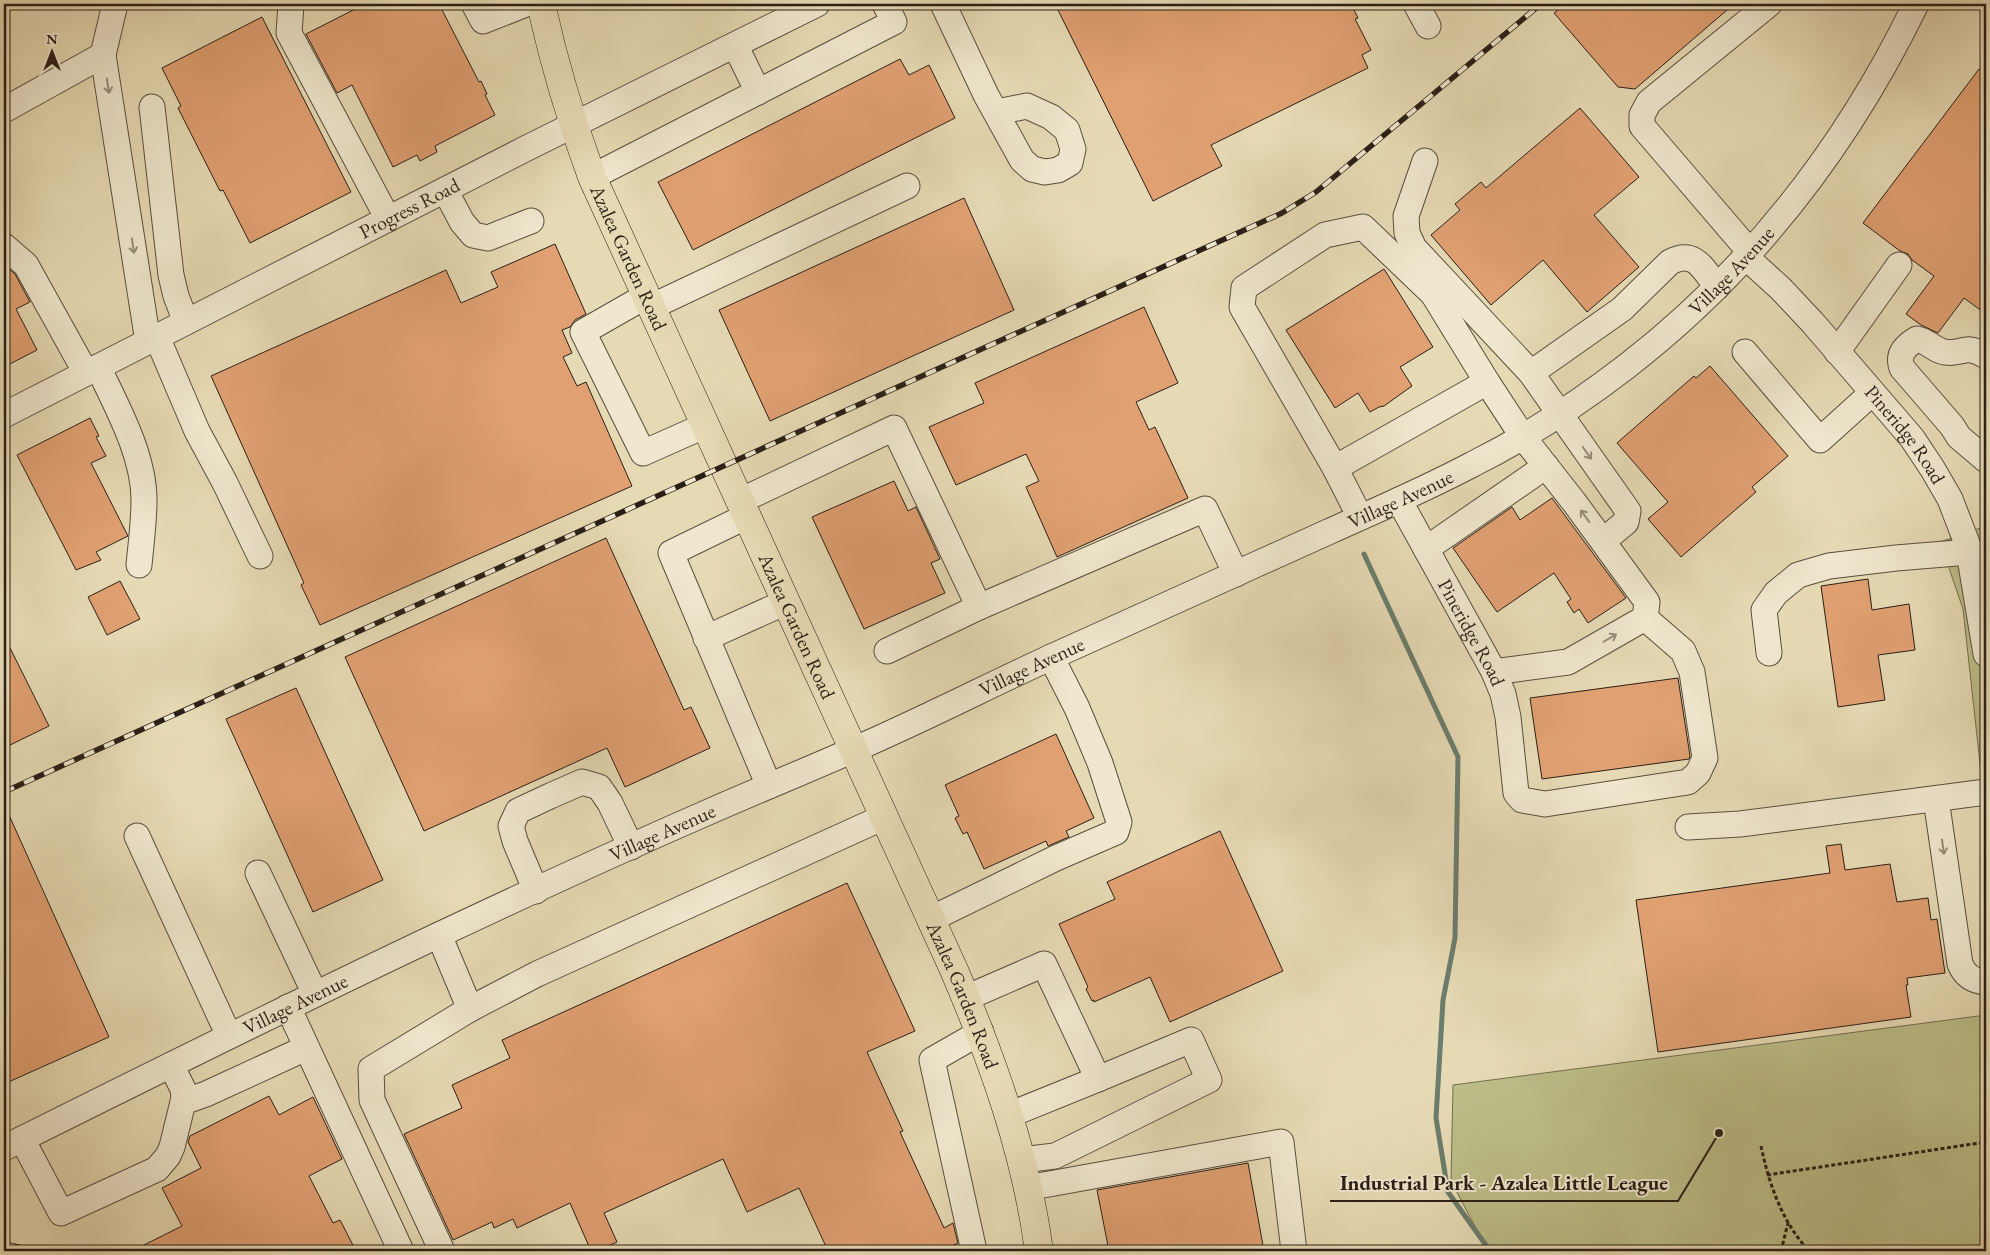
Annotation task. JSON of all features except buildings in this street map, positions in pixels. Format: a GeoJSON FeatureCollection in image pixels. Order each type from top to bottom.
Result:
{"type":"FeatureCollection","features":[{"type":"Feature","properties":{"kind":"main road","name":"Azalea Garden Road"},"geometry":{"type":"LineString","coordinates":[[541,4],[553,59],[573,126],[592,177],[931,918],[981,1032],[1009,1115],[1021,1160],[1039,1251]]}},
{"type":"Feature","properties":{"kind":"street"},"geometry":{"type":"LineString","coordinates":[[115,4],[103,55],[152,340],[197,431],[226,483],[260,556]]}},
{"type":"Feature","properties":{"kind":"street"},"geometry":{"type":"LineString","coordinates":[[291,4],[289,33],[388,219]]}},
{"type":"Feature","properties":{"kind":"street"},"geometry":{"type":"LineString","coordinates":[[474,4],[483,21],[526,4]]}},
{"type":"Feature","properties":{"kind":"street","name":"Progress Road"},"geometry":{"type":"LineString","coordinates":[[4,415],[445,190],[816,4]]}},
{"type":"Feature","properties":{"kind":"street"},"geometry":{"type":"LineString","coordinates":[[592,177],[894,22],[885,4]]}},
{"type":"Feature","properties":{"kind":"street"},"geometry":{"type":"LineString","coordinates":[[943,4],[986,95],[997,112]]}},
{"type":"Feature","properties":{"kind":"street"},"geometry":{"type":"LineString","coordinates":[[1416,4],[1428,26]]}},
{"type":"Feature","properties":{"kind":"street","name":"Pineridge Road"},"geometry":{"type":"LineString","coordinates":[[1769,4],[1649,102],[1642,115],[1642,126],[1748,255],[1813,323],[1912,438],[1929,464],[1950,499],[1964,532],[1986,654]]}},
{"type":"Feature","properties":{"kind":"street","name":"Village Avenue"},"geometry":{"type":"LineString","coordinates":[[13,1143],[288,1007],[439,935],[631,847],[853,750],[1051,657],[1399,500],[1475,464],[1523,437],[1626,367],[1667,334],[1748,255],[1790,207],[1845,130],[1895,46],[1916,4]]}},
{"type":"Feature","properties":{"kind":"street"},"geometry":{"type":"LineString","coordinates":[[735,45],[758,92]]}},
{"type":"Feature","properties":{"kind":"street"},"geometry":{"type":"LineString","coordinates":[[4,110],[103,55]]}},
{"type":"Feature","properties":{"kind":"street"},"geometry":{"type":"LineString","coordinates":[[152,107],[171,276],[186,322]]}},
{"type":"Feature","properties":{"kind":"street"},"geometry":{"type":"LineString","coordinates":[[1425,161],[1406,216],[1407,233],[1414,248],[1531,373],[1628,511],[1626,522],[1602,541]]}},
{"type":"Feature","properties":{"kind":"street"},"geometry":{"type":"LineString","coordinates":[[706,425],[643,453],[583,332],[907,186]]}},
{"type":"Feature","properties":{"kind":"street"},"geometry":{"type":"LineString","coordinates":[[445,190],[462,222],[473,236],[488,238],[531,221]]}},
{"type":"Feature","properties":{"kind":"street"},"geometry":{"type":"LineString","coordinates":[[1360,517],[1335,468],[1242,307],[1244,288],[1324,236],[1363,227],[1432,294],[1523,437],[1647,602],[1645,618],[1568,662],[1494,672]]}},
{"type":"Feature","properties":{"kind":"street"},"geometry":{"type":"LineString","coordinates":[[4,246],[26,265],[92,370],[131,438],[138,463],[144,499],[139,565]]}},
{"type":"Feature","properties":{"kind":"street"},"geometry":{"type":"LineString","coordinates":[[1531,373],[1622,309],[1670,262],[1678,257],[1688,257],[1696,260],[1716,287]]}},
{"type":"Feature","properties":{"kind":"street"},"geometry":{"type":"LineString","coordinates":[[1837,352],[1900,265]]}},
{"type":"Feature","properties":{"kind":"street"},"geometry":{"type":"LineString","coordinates":[[1986,356],[1968,348],[1948,353],[1942,352],[1926,341],[1917,339],[1909,344],[1901,354],[1900,361],[1902,368],[1952,426],[1959,437],[1986,460]]}},
{"type":"Feature","properties":{"kind":"street"},"geometry":{"type":"LineString","coordinates":[[1745,352],[1820,440],[1872,393]]}},
{"type":"Feature","properties":{"kind":"street"},"geometry":{"type":"LineString","coordinates":[[1335,468],[1487,382]]}},
{"type":"Feature","properties":{"kind":"street"},"geometry":{"type":"LineString","coordinates":[[768,786],[671,553],[744,509],[894,428],[979,607]]}},
{"type":"Feature","properties":{"kind":"street"},"geometry":{"type":"LineString","coordinates":[[1929,464],[1955,444],[1959,437]]}},
{"type":"Feature","properties":{"kind":"street"},"geometry":{"type":"LineString","coordinates":[[1426,549],[1546,466]]}},
{"type":"Feature","properties":{"kind":"street","name":"Pineridge Road"},"geometry":{"type":"LineString","coordinates":[[1399,500],[1494,672],[1503,694],[1508,717],[1516,793],[1522,800],[1545,804],[1688,782],[1698,773],[1705,758],[1692,672],[1683,651],[1645,618]]}},
{"type":"Feature","properties":{"kind":"street"},"geometry":{"type":"LineString","coordinates":[[886,651],[979,607],[1205,509],[1236,574]]}},
{"type":"Feature","properties":{"kind":"street"},"geometry":{"type":"LineString","coordinates":[[1769,653],[1764,610],[1776,593],[1798,575],[1829,566],[1969,552]]}},
{"type":"Feature","properties":{"kind":"street"},"geometry":{"type":"LineString","coordinates":[[706,638],[786,602]]}},
{"type":"Feature","properties":{"kind":"street"},"geometry":{"type":"LineString","coordinates":[[931,918],[1056,858],[1116,832],[1119,822],[1100,763],[1077,708],[1051,657]]}},
{"type":"Feature","properties":{"kind":"street"},"geometry":{"type":"LineString","coordinates":[[536,890],[515,841],[512,826],[518,811],[550,796],[582,782],[599,787],[610,803],[631,847]]}},
{"type":"Feature","properties":{"kind":"street"},"geometry":{"type":"LineString","coordinates":[[1688,827],[1740,824],[1986,792]]}},
{"type":"Feature","properties":{"kind":"street"},"geometry":{"type":"LineString","coordinates":[[1936,799],[1960,964],[1964,972],[1972,979],[1986,982]]}},
{"type":"Feature","properties":{"kind":"street"},"geometry":{"type":"LineString","coordinates":[[442,1251],[372,1100],[371,1068],[470,1009],[537,974],[884,817]]}},
{"type":"Feature","properties":{"kind":"street"},"geometry":{"type":"LineString","coordinates":[[137,836],[229,1036]]}},
{"type":"Feature","properties":{"kind":"street"},"geometry":{"type":"LineString","coordinates":[[258,873],[315,994]]}},
{"type":"Feature","properties":{"kind":"street"},"geometry":{"type":"LineString","coordinates":[[439,935],[470,1009]]}},
{"type":"Feature","properties":{"kind":"street"},"geometry":{"type":"LineString","coordinates":[[966,998],[1044,964],[1098,1079]]}},
{"type":"Feature","properties":{"kind":"street"},"geometry":{"type":"LineString","coordinates":[[288,1007],[401,1251]]}},
{"type":"Feature","properties":{"kind":"street"},"geometry":{"type":"LineString","coordinates":[[974,1251],[932,1060],[981,1032]]}},
{"type":"Feature","properties":{"kind":"street"},"geometry":{"type":"LineString","coordinates":[[1009,1115],[1191,1040],[1209,1080],[1056,1156],[1021,1160]]}},
{"type":"Feature","properties":{"kind":"street"},"geometry":{"type":"LineString","coordinates":[[183,1102],[206,1094],[306,1048]]}},
{"type":"Feature","properties":{"kind":"street"},"geometry":{"type":"LineString","coordinates":[[13,1143],[61,1213],[157,1169],[168,1156],[172,1147],[183,1102],[183,1089],[171,1065]]}},
{"type":"Feature","properties":{"kind":"street"},"geometry":{"type":"LineString","coordinates":[[1027,1188],[1281,1142],[1294,1251]]}},
{"type":"Feature","properties":{"kind":"path"},"geometry":{"type":"LineString","coordinates":[[1767,1175],[1986,1142]]}},
{"type":"Feature","properties":{"kind":"path"},"geometry":{"type":"LineString","coordinates":[[1761,1146],[1767,1175],[1788,1222],[1809,1251]]}},
{"type":"Feature","properties":{"kind":"path"},"geometry":{"type":"LineString","coordinates":[[1780,1251],[1788,1222]]}},
{"type":"Feature","properties":{"kind":"green space"},"geometry":{"type":"Polygon","coordinates":[[[1986,526],[1986,818],[1963,609],[1940,542],[1986,526]]]}},
{"type":"Feature","properties":{"kind":"green space"},"geometry":{"type":"Polygon","coordinates":[[[1986,1015],[1986,1251],[1488,1251],[1451,1181],[1453,1085],[1986,1015]]]}},
{"type":"Feature","properties":{"kind":"waterway"},"geometry":{"type":"LineString","coordinates":[[1364,554],[1458,757],[1455,938],[1443,1000],[1436,1118],[1448,1192],[1490,1251]]}},
{"type":"Feature","properties":{"kind":"railway"},"geometry":{"type":"LineString","coordinates":[[4,792],[1282,213],[1316,192],[1541,4]]}},
{"type":"Feature","properties":{"kind":"railway"},"geometry":{"type":"LineString","coordinates":[[4,1244],[36,1251]]}},
{"type":"Feature","properties":{"kind":"place","name":"Industrial Park - Azalea Little League"},"geometry":{"type":"Point","coordinates":[1719,1133]}}]}
